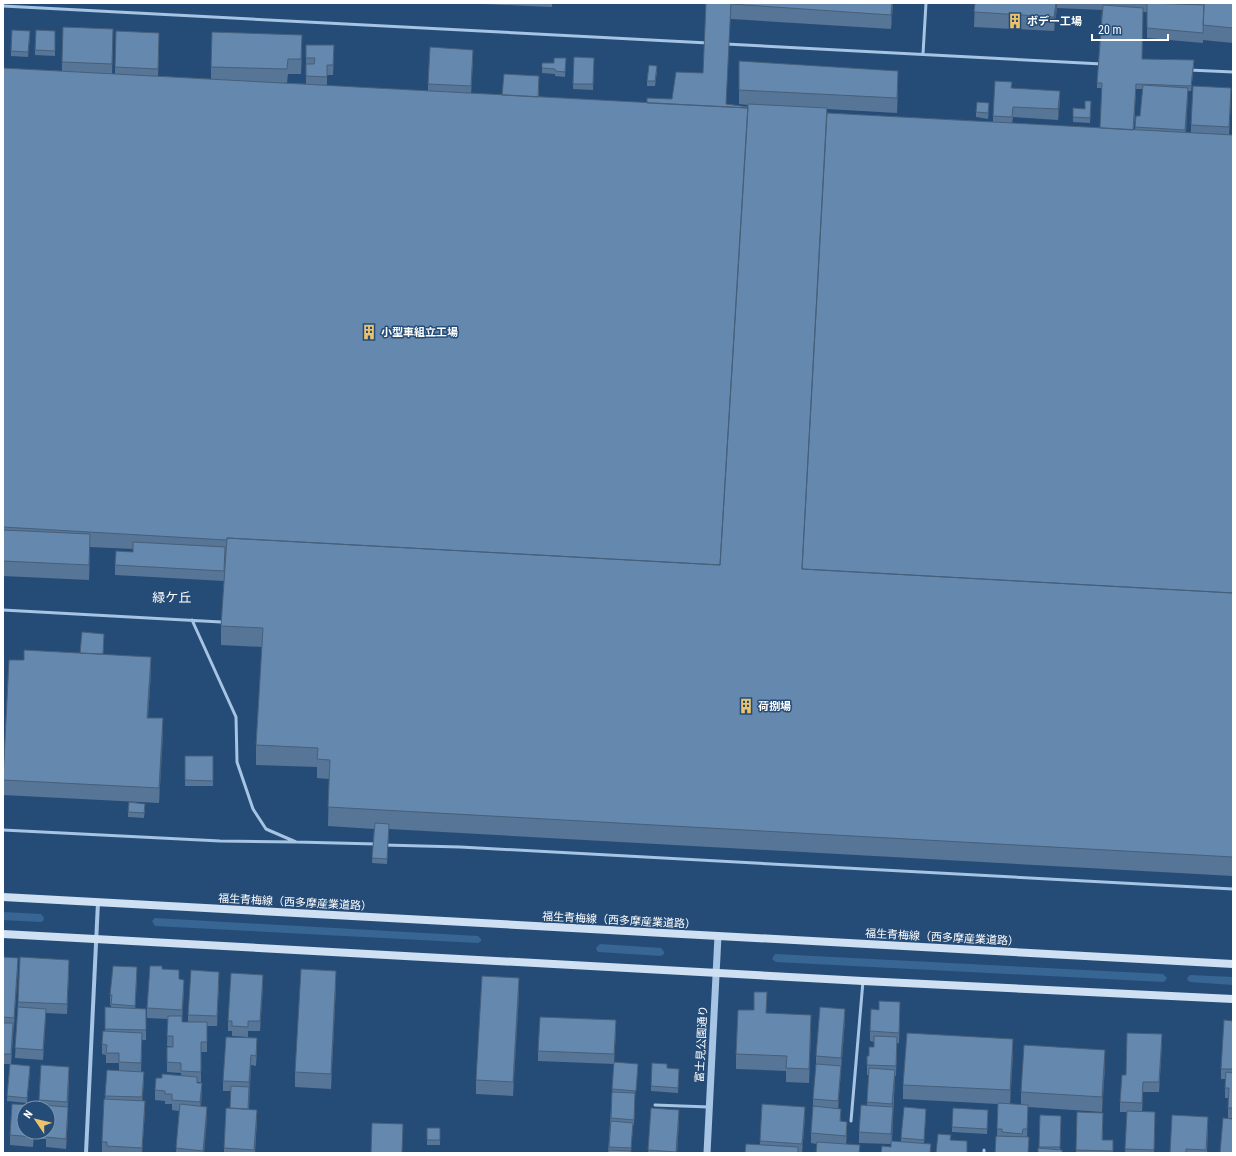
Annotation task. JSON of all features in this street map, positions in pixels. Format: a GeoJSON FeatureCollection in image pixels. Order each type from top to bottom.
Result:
{"type":"FeatureCollection","features":[{"type":"Feature","properties":{"kind":"main road","name":"福生青梅線（西多摩産業道路）"},"geometry":{"type":"LineString","coordinates":[[3,897],[1233,964]]}},
{"type":"Feature","properties":{"kind":"main road"},"geometry":{"type":"LineString","coordinates":[[3,934],[1233,1000]]}},
{"type":"Feature","properties":{"kind":"street"},"geometry":{"type":"LineString","coordinates":[[86,1153],[98,902]]}},
{"type":"Feature","properties":{"kind":"street","name":"富士見公園通り"},"geometry":{"type":"LineString","coordinates":[[707,1153],[718,936]]}},
{"type":"Feature","properties":{"kind":"lane"},"geometry":{"type":"LineString","coordinates":[[923,54],[926,3]]}},
{"type":"Feature","properties":{"kind":"lane"},"geometry":{"type":"LineString","coordinates":[[3,6],[709,43]]}},
{"type":"Feature","properties":{"kind":"lane"},"geometry":{"type":"LineString","coordinates":[[725,44],[1106,65]]}},
{"type":"Feature","properties":{"kind":"lane"},"geometry":{"type":"LineString","coordinates":[[1185,69],[1233,72]]}},
{"type":"Feature","properties":{"kind":"lane"},"geometry":{"type":"LineString","coordinates":[[3,610],[221,622]]}},
{"type":"Feature","properties":{"kind":"lane"},"geometry":{"type":"LineString","coordinates":[[192,620],[236,717],[237,762],[254,809],[266,829],[296,842]]}},
{"type":"Feature","properties":{"kind":"lane"},"geometry":{"type":"LineString","coordinates":[[3,830],[220,841],[460,847],[1233,889]]}},
{"type":"Feature","properties":{"kind":"lane"},"geometry":{"type":"LineString","coordinates":[[851,1121],[863,981]]}},
{"type":"Feature","properties":{"kind":"lane"},"geometry":{"type":"LineString","coordinates":[[655,1105],[709,1107]]}},
{"type":"Feature","properties":{"kind":"shaded area"},"geometry":{"type":"Polygon","coordinates":[[[3,912],[41,914],[44,918],[41,922],[3,920],[3,912]]]}},
{"type":"Feature","properties":{"kind":"shaded area"},"geometry":{"type":"Polygon","coordinates":[[[155,918],[478,936],[481,941],[478,943],[155,926],[152,921],[155,918]]]}},
{"type":"Feature","properties":{"kind":"shaded area"},"geometry":{"type":"Polygon","coordinates":[[[600,944],[661,948],[664,954],[661,956],[599,952],[596,948],[600,944]]]}},
{"type":"Feature","properties":{"kind":"shaded area"},"geometry":{"type":"Polygon","coordinates":[[[775,954],[1163,974],[1167,978],[1164,982],[776,962],[772,959],[775,954]]]}},
{"type":"Feature","properties":{"kind":"shaded area"},"geometry":{"type":"Polygon","coordinates":[[[1190,975],[1233,977],[1233,985],[1191,982],[1188,981],[1187,978],[1190,975]]]}},
{"type":"Feature","properties":{"kind":"building"},"geometry":{"type":"Polygon","coordinates":[[[706,3],[731,3],[726,104],[748,108],[647,103],[647,98],[672,99],[676,72],[703,73],[706,3]]]}},
{"type":"Feature","properties":{"kind":"building"},"geometry":{"type":"Polygon","coordinates":[[[731,3],[892,3],[891,15],[731,3]]]}},
{"type":"Feature","properties":{"kind":"building"},"geometry":{"type":"Polygon","coordinates":[[[975,3],[1056,3],[1054,17],[974,12],[975,3]]]}},
{"type":"Feature","properties":{"kind":"building"},"geometry":{"type":"Polygon","coordinates":[[[1147,3],[1204,5],[1203,33],[1147,28],[1147,3]]]}},
{"type":"Feature","properties":{"kind":"building"},"geometry":{"type":"Polygon","coordinates":[[[1204,3],[1233,3],[1233,28],[1203,25],[1204,3]]]}},
{"type":"Feature","properties":{"kind":"building"},"geometry":{"type":"Polygon","coordinates":[[[1103,5],[1143,8],[1142,59],[1194,60],[1191,86],[1136,84],[1133,130],[1100,128],[1102,83],[1097,83],[1103,5]]]}},
{"type":"Feature","properties":{"kind":"building"},"geometry":{"type":"Polygon","coordinates":[[[63,27],[113,29],[112,64],[62,62],[63,27]]]}},
{"type":"Feature","properties":{"kind":"building"},"geometry":{"type":"Polygon","coordinates":[[[12,30],[30,31],[28,52],[11,51],[12,30]]]}},
{"type":"Feature","properties":{"kind":"building"},"geometry":{"type":"Polygon","coordinates":[[[36,30],[55,31],[55,51],[35,50],[36,30]]]}},
{"type":"Feature","properties":{"kind":"building"},"geometry":{"type":"Polygon","coordinates":[[[116,31],[159,33],[158,69],[115,67],[116,31]]]}},
{"type":"Feature","properties":{"kind":"building"},"geometry":{"type":"Polygon","coordinates":[[[212,32],[302,35],[301,59],[288,59],[287,69],[211,67],[212,32]]]}},
{"type":"Feature","properties":{"kind":"building"},"geometry":{"type":"Polygon","coordinates":[[[306,45],[334,45],[333,65],[327,65],[327,77],[306,76],[306,64],[314,64],[315,58],[306,58],[306,45]]]}},
{"type":"Feature","properties":{"kind":"building"},"geometry":{"type":"Polygon","coordinates":[[[430,47],[473,50],[471,86],[428,84],[430,47]]]}},
{"type":"Feature","properties":{"kind":"building"},"geometry":{"type":"Polygon","coordinates":[[[574,57],[594,58],[593,84],[573,84],[574,57]]]}},
{"type":"Feature","properties":{"kind":"building"},"geometry":{"type":"Polygon","coordinates":[[[554,58],[566,58],[565,72],[555,71],[555,69],[542,68],[542,63],[554,63],[554,58]]]}},
{"type":"Feature","properties":{"kind":"building"},"geometry":{"type":"Polygon","coordinates":[[[739,61],[898,71],[897,98],[739,90],[739,61]]]}},
{"type":"Feature","properties":{"kind":"building"},"geometry":{"type":"Polygon","coordinates":[[[649,65],[657,66],[655,81],[647,81],[649,65]]]}},
{"type":"Feature","properties":{"kind":"building","name":"小型車組立工場"},"geometry":{"type":"Polygon","coordinates":[[[3,68],[748,108],[720,565],[3,527],[3,68]]]}},
{"type":"Feature","properties":{"kind":"building"},"geometry":{"type":"Polygon","coordinates":[[[504,74],[539,76],[538,97],[502,95],[504,74]]]}},
{"type":"Feature","properties":{"kind":"building"},"geometry":{"type":"Polygon","coordinates":[[[995,81],[1012,82],[1011,88],[1060,91],[1058,109],[1013,107],[1012,117],[993,116],[995,81]]]}},
{"type":"Feature","properties":{"kind":"building"},"geometry":{"type":"Polygon","coordinates":[[[1143,85],[1188,88],[1185,130],[1135,127],[1136,116],[1140,116],[1143,85]]]}},
{"type":"Feature","properties":{"kind":"building"},"geometry":{"type":"Polygon","coordinates":[[[1193,86],[1231,88],[1229,127],[1191,125],[1193,86]]]}},
{"type":"Feature","properties":{"kind":"building"},"geometry":{"type":"Polygon","coordinates":[[[1085,101],[1091,101],[1090,118],[1073,117],[1073,108],[1085,109],[1085,101]]]}},
{"type":"Feature","properties":{"kind":"building"},"geometry":{"type":"Polygon","coordinates":[[[977,102],[989,103],[988,113],[976,112],[977,102]]]}},
{"type":"Feature","properties":{"kind":"building","name":"荷捌場"},"geometry":{"type":"Polygon","coordinates":[[[748,104],[827,108],[802,569],[1233,593],[1233,857],[328,807],[330,760],[317,759],[318,748],[256,745],[263,628],[221,626],[227,538],[720,565],[748,104]]]}},
{"type":"Feature","properties":{"kind":"building"},"geometry":{"type":"Polygon","coordinates":[[[827,113],[1233,135],[1233,593],[802,569],[827,113]]]}},
{"type":"Feature","properties":{"kind":"building"},"geometry":{"type":"Polygon","coordinates":[[[3,530],[90,534],[89,565],[3,561],[3,530]]]}},
{"type":"Feature","properties":{"kind":"building"},"geometry":{"type":"Polygon","coordinates":[[[133,542],[225,547],[224,571],[115,565],[116,551],[133,552],[133,542]]]}},
{"type":"Feature","properties":{"kind":"building"},"geometry":{"type":"Polygon","coordinates":[[[82,632],[104,634],[103,654],[80,653],[82,632]]]}},
{"type":"Feature","properties":{"kind":"building"},"geometry":{"type":"Polygon","coordinates":[[[24,650],[151,657],[147,718],[163,718],[159,788],[3,780],[9,660],[24,660],[24,650]]]}},
{"type":"Feature","properties":{"kind":"building"},"geometry":{"type":"Polygon","coordinates":[[[185,756],[213,756],[213,781],[185,780],[185,756]]]}},
{"type":"Feature","properties":{"kind":"building"},"geometry":{"type":"Polygon","coordinates":[[[129,802],[145,804],[144,813],[128,812],[129,802]]]}},
{"type":"Feature","properties":{"kind":"building"},"geometry":{"type":"Polygon","coordinates":[[[375,823],[389,824],[387,859],[372,858],[375,823]]]}},
{"type":"Feature","properties":{"kind":"building"},"geometry":{"type":"Polygon","coordinates":[[[3,957],[18,958],[14,1018],[3,1017],[3,957]]]}},
{"type":"Feature","properties":{"kind":"building"},"geometry":{"type":"Polygon","coordinates":[[[20,957],[69,960],[67,1004],[18,1002],[20,957]]]}},
{"type":"Feature","properties":{"kind":"building"},"geometry":{"type":"Polygon","coordinates":[[[113,966],[137,967],[135,1006],[111,1004],[112,995],[110,995],[113,966]]]}},
{"type":"Feature","properties":{"kind":"building"},"geometry":{"type":"Polygon","coordinates":[[[150,966],[162,966],[162,969],[179,970],[179,979],[184,980],[182,1010],[147,1008],[150,966]]]}},
{"type":"Feature","properties":{"kind":"building"},"geometry":{"type":"Polygon","coordinates":[[[301,969],[336,971],[331,1074],[295,1072],[301,969]]]}},
{"type":"Feature","properties":{"kind":"building"},"geometry":{"type":"Polygon","coordinates":[[[191,970],[219,972],[217,1016],[188,1015],[191,970]]]}},
{"type":"Feature","properties":{"kind":"building"},"geometry":{"type":"Polygon","coordinates":[[[231,973],[263,975],[260,1021],[248,1021],[248,1027],[232,1026],[232,1021],[228,1021],[231,973]]]}},
{"type":"Feature","properties":{"kind":"building"},"geometry":{"type":"Polygon","coordinates":[[[482,976],[519,978],[513,1082],[476,1080],[482,976]]]}},
{"type":"Feature","properties":{"kind":"building"},"geometry":{"type":"Polygon","coordinates":[[[754,992],[767,992],[766,1013],[811,1015],[809,1069],[786,1068],[787,1056],[736,1054],[738,1010],[754,1010],[754,992]]]}},
{"type":"Feature","properties":{"kind":"building"},"geometry":{"type":"Polygon","coordinates":[[[879,1001],[900,1002],[899,1033],[870,1031],[871,1009],[879,1010],[879,1001]]]}},
{"type":"Feature","properties":{"kind":"building"},"geometry":{"type":"Polygon","coordinates":[[[18,1007],[46,1009],[43,1050],[15,1048],[18,1007]]]}},
{"type":"Feature","properties":{"kind":"building"},"geometry":{"type":"Polygon","coordinates":[[[105,1007],[146,1009],[146,1030],[105,1029],[105,1007]]]}},
{"type":"Feature","properties":{"kind":"building"},"geometry":{"type":"Polygon","coordinates":[[[820,1007],[845,1009],[841,1058],[816,1056],[820,1007]]]}},
{"type":"Feature","properties":{"kind":"building"},"geometry":{"type":"Polygon","coordinates":[[[168,1016],[182,1016],[182,1022],[207,1022],[207,1042],[201,1042],[201,1072],[181,1071],[181,1063],[167,1062],[167,1047],[173,1047],[173,1036],[167,1036],[168,1016]]]}},
{"type":"Feature","properties":{"kind":"building"},"geometry":{"type":"Polygon","coordinates":[[[540,1017],[616,1020],[614,1054],[538,1051],[540,1017]]]}},
{"type":"Feature","properties":{"kind":"building"},"geometry":{"type":"Polygon","coordinates":[[[1224,1020],[1233,1021],[1233,1069],[1221,1069],[1224,1020]]]}},
{"type":"Feature","properties":{"kind":"building"},"geometry":{"type":"Polygon","coordinates":[[[3,1023],[13,1023],[11,1054],[3,1054],[3,1023]]]}},
{"type":"Feature","properties":{"kind":"building"},"geometry":{"type":"Polygon","coordinates":[[[103,1031],[142,1033],[141,1063],[119,1062],[119,1053],[106,1053],[107,1045],[102,1044],[103,1031]]]}},
{"type":"Feature","properties":{"kind":"building"},"geometry":{"type":"Polygon","coordinates":[[[907,1033],[1013,1039],[1010,1090],[903,1085],[907,1033]]]}},
{"type":"Feature","properties":{"kind":"building"},"geometry":{"type":"Polygon","coordinates":[[[1127,1033],[1162,1034],[1159,1082],[1143,1082],[1142,1103],[1120,1102],[1122,1075],[1126,1075],[1127,1033]]]}},
{"type":"Feature","properties":{"kind":"building"},"geometry":{"type":"Polygon","coordinates":[[[874,1036],[897,1037],[896,1066],[867,1065],[869,1047],[874,1047],[874,1036]]]}},
{"type":"Feature","properties":{"kind":"building"},"geometry":{"type":"Polygon","coordinates":[[[226,1037],[257,1038],[256,1056],[251,1055],[249,1082],[223,1081],[226,1037]]]}},
{"type":"Feature","properties":{"kind":"building"},"geometry":{"type":"Polygon","coordinates":[[[1024,1045],[1105,1050],[1102,1097],[1021,1092],[1024,1045]]]}},
{"type":"Feature","properties":{"kind":"building"},"geometry":{"type":"Polygon","coordinates":[[[614,1062],[638,1064],[636,1091],[612,1089],[614,1062]]]}},
{"type":"Feature","properties":{"kind":"building"},"geometry":{"type":"Polygon","coordinates":[[[652,1063],[667,1064],[667,1068],[679,1069],[678,1088],[651,1086],[652,1063]]]}},
{"type":"Feature","properties":{"kind":"building"},"geometry":{"type":"Polygon","coordinates":[[[10,1064],[30,1066],[27,1098],[7,1096],[10,1064]]]}},
{"type":"Feature","properties":{"kind":"building"},"geometry":{"type":"Polygon","coordinates":[[[816,1064],[841,1066],[838,1101],[813,1099],[816,1064]]]}},
{"type":"Feature","properties":{"kind":"building"},"geometry":{"type":"Polygon","coordinates":[[[41,1065],[69,1067],[67,1102],[56,1100],[39,1100],[41,1065]]]}},
{"type":"Feature","properties":{"kind":"building"},"geometry":{"type":"Polygon","coordinates":[[[869,1068],[895,1070],[892,1104],[867,1102],[869,1068]]]}},
{"type":"Feature","properties":{"kind":"building"},"geometry":{"type":"Polygon","coordinates":[[[107,1070],[144,1072],[142,1097],[105,1096],[107,1070]]]}},
{"type":"Feature","properties":{"kind":"building"},"geometry":{"type":"Polygon","coordinates":[[[1226,1072],[1233,1073],[1233,1108],[1228,1108],[1229,1088],[1225,1088],[1226,1072]]]}},
{"type":"Feature","properties":{"kind":"building"},"geometry":{"type":"Polygon","coordinates":[[[162,1074],[197,1077],[197,1083],[202,1083],[200,1102],[172,1100],[172,1094],[165,1094],[165,1091],[155,1090],[156,1078],[162,1078],[162,1074]]]}},
{"type":"Feature","properties":{"kind":"building"},"geometry":{"type":"Polygon","coordinates":[[[231,1086],[249,1087],[248,1109],[230,1108],[231,1086]]]}},
{"type":"Feature","properties":{"kind":"building"},"geometry":{"type":"Polygon","coordinates":[[[612,1092],[635,1093],[634,1120],[611,1118],[612,1092]]]}},
{"type":"Feature","properties":{"kind":"building"},"geometry":{"type":"Polygon","coordinates":[[[104,1099],[145,1101],[142,1148],[107,1146],[107,1142],[102,1142],[104,1099]]]}},
{"type":"Feature","properties":{"kind":"building"},"geometry":{"type":"Polygon","coordinates":[[[998,1103],[1028,1105],[1027,1129],[1023,1129],[1022,1134],[1002,1132],[1002,1129],[997,1129],[998,1103]]]}},
{"type":"Feature","properties":{"kind":"building"},"geometry":{"type":"Polygon","coordinates":[[[12,1104],[16,1104],[16,1136],[10,1135],[12,1104]]]}},
{"type":"Feature","properties":{"kind":"building"},"geometry":{"type":"Polygon","coordinates":[[[180,1104],[207,1107],[203,1151],[176,1148],[180,1104]]]}},
{"type":"Feature","properties":{"kind":"building"},"geometry":{"type":"Polygon","coordinates":[[[762,1104],[805,1107],[802,1144],[760,1141],[762,1104]]]}},
{"type":"Feature","properties":{"kind":"building"},"geometry":{"type":"Polygon","coordinates":[[[861,1105],[893,1107],[891,1134],[859,1132],[861,1105]]]}},
{"type":"Feature","properties":{"kind":"building"},"geometry":{"type":"Polygon","coordinates":[[[56,1106],[68,1107],[66,1139],[56,1138],[56,1106]]]}},
{"type":"Feature","properties":{"kind":"building"},"geometry":{"type":"Polygon","coordinates":[[[813,1106],[841,1109],[840,1121],[847,1122],[846,1136],[811,1133],[813,1106]]]}},
{"type":"Feature","properties":{"kind":"building"},"geometry":{"type":"Polygon","coordinates":[[[904,1107],[926,1109],[924,1140],[901,1138],[904,1107]]]}},
{"type":"Feature","properties":{"kind":"building"},"geometry":{"type":"Polygon","coordinates":[[[226,1108],[257,1110],[254,1150],[224,1148],[226,1108]]]}},
{"type":"Feature","properties":{"kind":"building"},"geometry":{"type":"Polygon","coordinates":[[[651,1108],[679,1110],[676,1152],[648,1150],[651,1108]]]}},
{"type":"Feature","properties":{"kind":"building"},"geometry":{"type":"Polygon","coordinates":[[[953,1108],[988,1110],[987,1129],[952,1127],[953,1108]]]}},
{"type":"Feature","properties":{"kind":"building"},"geometry":{"type":"Polygon","coordinates":[[[1127,1111],[1155,1112],[1154,1150],[1125,1149],[1127,1111]]]}},
{"type":"Feature","properties":{"kind":"building"},"geometry":{"type":"Polygon","coordinates":[[[1077,1112],[1103,1113],[1102,1140],[1113,1140],[1113,1151],[1076,1150],[1077,1112]]]}},
{"type":"Feature","properties":{"kind":"building"},"geometry":{"type":"Polygon","coordinates":[[[1040,1115],[1061,1116],[1060,1147],[1039,1147],[1040,1115]]]}},
{"type":"Feature","properties":{"kind":"building"},"geometry":{"type":"Polygon","coordinates":[[[1172,1115],[1208,1117],[1206,1150],[1186,1149],[1186,1153],[1170,1153],[1172,1115]]]}},
{"type":"Feature","properties":{"kind":"building"},"geometry":{"type":"Polygon","coordinates":[[[1223,1118],[1233,1119],[1233,1153],[1220,1153],[1223,1118]]]}},
{"type":"Feature","properties":{"kind":"building"},"geometry":{"type":"Polygon","coordinates":[[[611,1121],[633,1123],[631,1148],[609,1147],[611,1121]]]}},
{"type":"Feature","properties":{"kind":"building"},"geometry":{"type":"Polygon","coordinates":[[[372,1123],[403,1124],[402,1153],[371,1153],[372,1123]]]}},
{"type":"Feature","properties":{"kind":"building"},"geometry":{"type":"Polygon","coordinates":[[[427,1128],[440,1128],[440,1140],[427,1140],[427,1128]]]}},
{"type":"Feature","properties":{"kind":"building"},"geometry":{"type":"Polygon","coordinates":[[[938,1134],[951,1135],[950,1140],[967,1141],[967,1153],[936,1153],[938,1134]]]}},
{"type":"Feature","properties":{"kind":"building"},"geometry":{"type":"Polygon","coordinates":[[[996,1136],[1029,1137],[1028,1153],[995,1153],[996,1136]]]}},
{"type":"Feature","properties":{"kind":"building"},"geometry":{"type":"Polygon","coordinates":[[[891,1141],[931,1144],[930,1153],[881,1153],[882,1146],[891,1147],[891,1141]]]}},
{"type":"Feature","properties":{"kind":"building"},"geometry":{"type":"Polygon","coordinates":[[[817,1142],[860,1145],[859,1153],[816,1153],[817,1142]]]}},
{"type":"Feature","properties":{"kind":"building"},"geometry":{"type":"Polygon","coordinates":[[[746,1144],[798,1147],[798,1153],[745,1153],[746,1144]]]}},
{"type":"Feature","properties":{"kind":"building"},"geometry":{"type":"Polygon","coordinates":[[[1038,1148],[1062,1150],[1062,1153],[1038,1153],[1038,1148]]]}},
{"type":"Feature","properties":{"kind":"building"},"geometry":{"type":"Polygon","coordinates":[[[609,1150],[631,1151],[631,1153],[608,1153],[609,1150]]]}},
{"type":"Feature","properties":{"kind":"place","name":"ボデー工場"},"geometry":{"type":"Point","coordinates":[1015,21]}},
{"type":"Feature","properties":{"kind":"place","name":"小型車組立工場"},"geometry":{"type":"Point","coordinates":[369,332]}},
{"type":"Feature","properties":{"kind":"place","name":"荷捌場"},"geometry":{"type":"Point","coordinates":[746,706]}},
{"type":"Feature","properties":{"kind":"district","name":"緑ケ丘"},"geometry":{"type":"Point","coordinates":[172,597]}}]}
